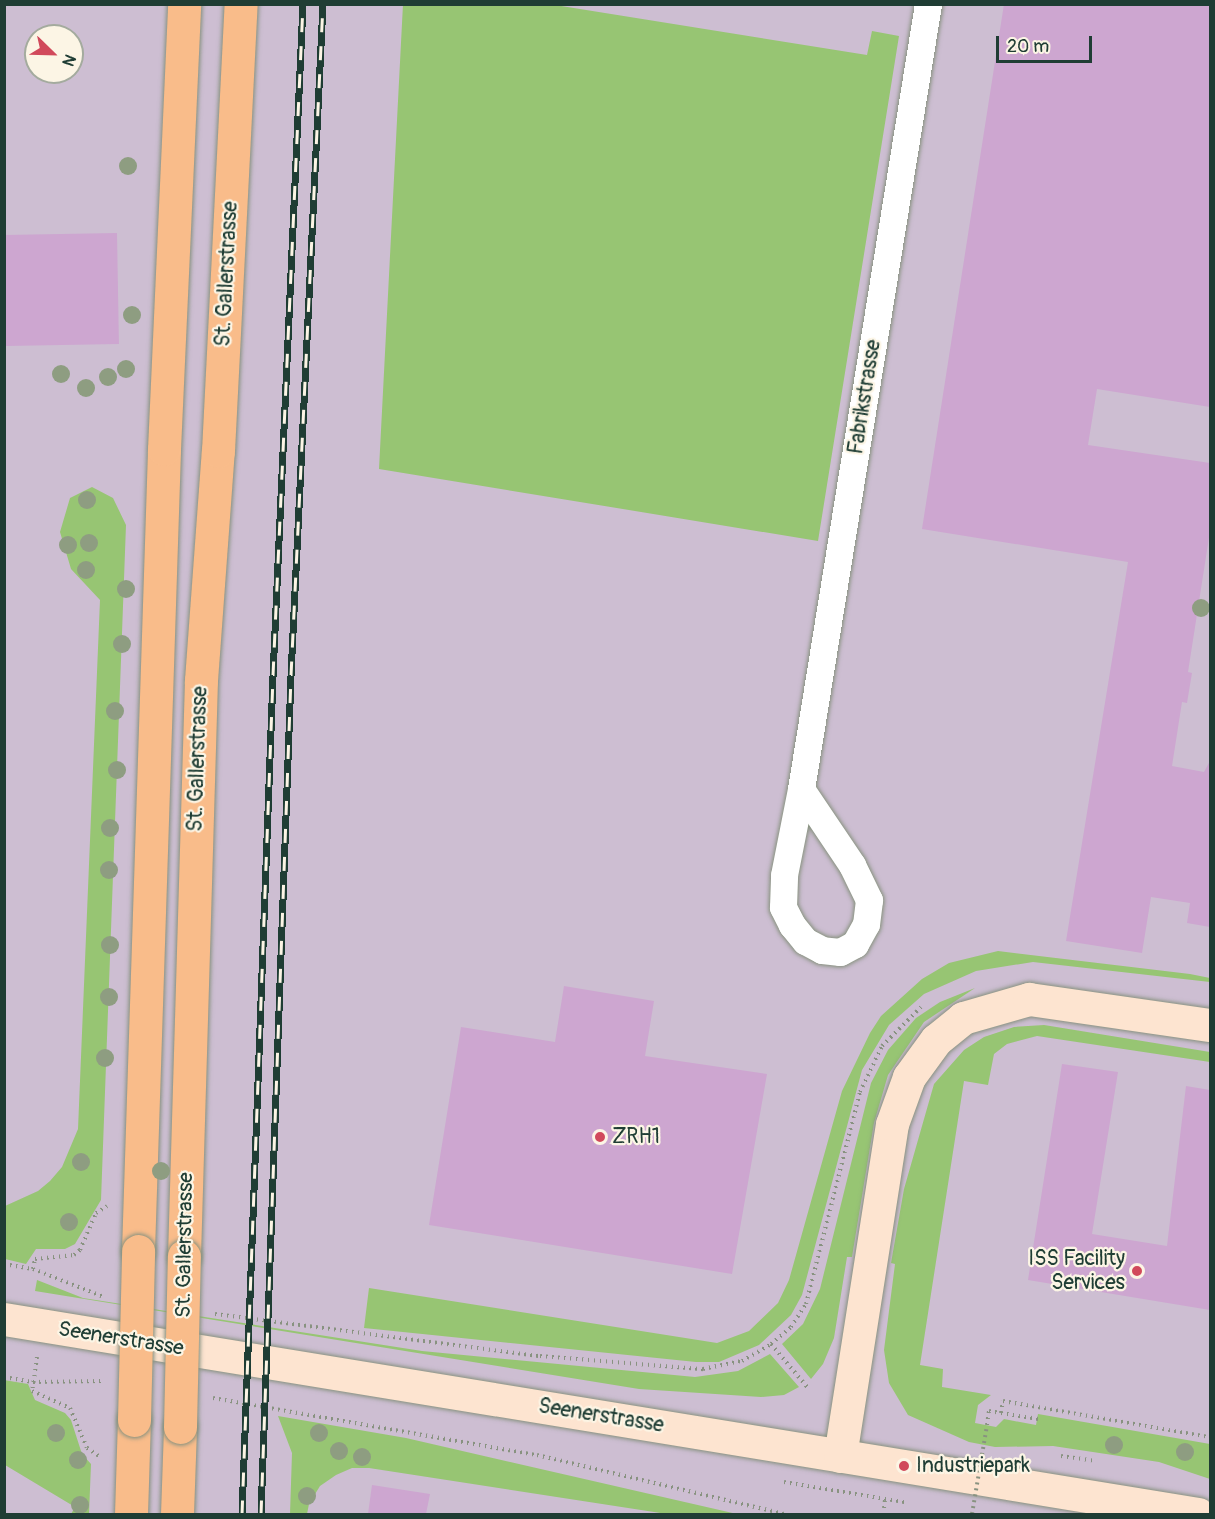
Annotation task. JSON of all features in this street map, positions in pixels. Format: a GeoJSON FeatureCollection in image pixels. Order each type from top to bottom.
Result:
{"type":"FeatureCollection","features":[{"type":"Feature","properties":{"kind":"main road"},"geometry":{"type":"LineString","coordinates":[[131,1515],[163,461],[184,4]]}},
{"type":"Feature","properties":{"kind":"main road","name":"St. Gallerstrasse"},"geometry":{"type":"LineString","coordinates":[[177,1515],[201,680],[218,451],[241,4]]}},
{"type":"Feature","properties":{"kind":"main road"},"geometry":{"type":"LineString","coordinates":[[840,1456],[892,1124],[909,1077],[936,1040],[963,1018],[1029,999],[1210,1025]]}},
{"type":"Feature","properties":{"kind":"main road","name":"Seenerstrasse"},"geometry":{"type":"LineString","coordinates":[[4,1319],[1198,1515]]}},
{"type":"Feature","properties":{"kind":"street","name":"Fabrikstrasse"},"geometry":{"type":"LineString","coordinates":[[801,789],[852,865],[869,900],[866,924],[855,944],[840,952],[822,950],[805,941],[783,907],[784,875],[801,789],[928,4]]}},
{"type":"Feature","properties":{"kind":"path"},"geometry":{"type":"LineString","coordinates":[[207,1312],[540,1356],[703,1370],[742,1360],[771,1344],[791,1327],[806,1304],[860,1092],[882,1046],[910,1014],[926,1003]]}},
{"type":"Feature","properties":{"kind":"path"},"geometry":{"type":"LineString","coordinates":[[33,1269],[35,1259],[74,1255],[80,1250],[96,1213],[110,1204]]}},
{"type":"Feature","properties":{"kind":"path"},"geometry":{"type":"LineString","coordinates":[[4,1264],[33,1269],[113,1298]]}},
{"type":"Feature","properties":{"kind":"path"},"geometry":{"type":"LineString","coordinates":[[771,1344],[808,1388]]}},
{"type":"Feature","properties":{"kind":"path"},"geometry":{"type":"LineString","coordinates":[[37,1355],[33,1382],[34,1394],[75,1414],[87,1448],[99,1456]]}},
{"type":"Feature","properties":{"kind":"path"},"geometry":{"type":"LineString","coordinates":[[4,1377],[33,1382],[112,1382]]}},
{"type":"Feature","properties":{"kind":"path"},"geometry":{"type":"LineString","coordinates":[[203,1396],[537,1455],[784,1515]]}},
{"type":"Feature","properties":{"kind":"path"},"geometry":{"type":"LineString","coordinates":[[1001,1413],[1003,1401],[1210,1437]]}},
{"type":"Feature","properties":{"kind":"path"},"geometry":{"type":"LineString","coordinates":[[972,1515],[989,1411],[1038,1419]]}},
{"type":"Feature","properties":{"kind":"path"},"geometry":{"type":"LineString","coordinates":[[1070,1457],[1071,1449]]}},
{"type":"Feature","properties":{"kind":"path"},"geometry":{"type":"LineString","coordinates":[[785,1482],[911,1503]]}},
{"type":"Feature","properties":{"kind":"path"},"geometry":{"type":"LineString","coordinates":[[884,1508],[885,1500]]}},
{"type":"Feature","properties":{"kind":"shaded area"},"geometry":{"type":"Polygon","coordinates":[[[5,5],[1210,5],[1210,1514],[5,1514],[5,5]]]}},
{"type":"Feature","properties":{"kind":"green space"},"geometry":{"type":"Polygon","coordinates":[[[403,4],[555,5],[867,55],[872,31],[899,36],[818,541],[379,469],[403,4]]]}},
{"type":"Feature","properties":{"kind":"green space"},"geometry":{"type":"Polygon","coordinates":[[[92,487],[113,498],[126,525],[101,1200],[75,1244],[65,1249],[36,1249],[26,1264],[5,1259],[5,1206],[38,1191],[50,1181],[62,1167],[78,1129],[100,600],[71,569],[60,532],[70,498],[92,487]]]}},
{"type":"Feature","properties":{"kind":"green space"},"geometry":{"type":"Polygon","coordinates":[[[998,951],[1190,974],[1210,978],[1210,982],[1033,962],[976,971],[924,994],[889,1025],[862,1070],[802,1295],[791,1315],[759,1345],[719,1362],[696,1362],[364,1328],[369,1288],[717,1343],[749,1331],[778,1303],[789,1280],[842,1091],[870,1033],[881,1016],[922,979],[949,963],[998,951]]]}},
{"type":"Feature","properties":{"kind":"green space"},"geometry":{"type":"Polygon","coordinates":[[[975,988],[924,1022],[888,1075],[874,1123],[852,1257],[847,1257],[834,1338],[823,1364],[811,1379],[782,1344],[803,1324],[820,1289],[871,1083],[888,1050],[916,1018],[940,1002],[975,988]]]}},
{"type":"Feature","properties":{"kind":"green space"},"geometry":{"type":"Polygon","coordinates":[[[1044,1025],[1210,1052],[1210,1062],[1037,1036],[1007,1044],[994,1054],[988,1085],[964,1081],[920,1365],[943,1369],[942,1387],[991,1395],[978,1405],[975,1423],[996,1427],[1004,1419],[1036,1425],[1038,1414],[1210,1444],[1210,1479],[1159,1462],[1053,1446],[995,1447],[969,1442],[908,1415],[889,1383],[884,1350],[895,1264],[891,1263],[904,1189],[934,1084],[964,1050],[984,1037],[1014,1027],[1044,1025]]]}},
{"type":"Feature","properties":{"kind":"green space"},"geometry":{"type":"Polygon","coordinates":[[[37,1280],[83,1298],[422,1351],[695,1377],[738,1371],[770,1354],[799,1387],[784,1395],[761,1397],[639,1389],[35,1291],[37,1280]]]}},
{"type":"Feature","properties":{"kind":"green space"},"geometry":{"type":"Polygon","coordinates":[[[4,1380],[28,1384],[35,1400],[65,1413],[71,1420],[82,1454],[91,1464],[89,1514],[71,1514],[75,1507],[5,1465],[4,1380]]]}},
{"type":"Feature","properties":{"kind":"green space"},"geometry":{"type":"Polygon","coordinates":[[[278,1416],[406,1438],[737,1514],[667,1514],[369,1468],[352,1468],[320,1486],[309,1504],[307,1514],[290,1514],[292,1453],[278,1416]]]}},
{"type":"Feature","properties":{"kind":"building"},"geometry":{"type":"Polygon","coordinates":[[[1004,4],[1210,4],[1210,407],[1097,389],[1088,445],[1210,463],[1210,531],[1188,672],[1192,673],[1187,703],[1182,702],[1172,766],[1204,772],[1210,761],[1210,927],[1187,923],[1190,903],[1151,897],[1142,953],[1066,941],[1128,562],[922,529],[1004,4]]]}},
{"type":"Feature","properties":{"kind":"building"},"geometry":{"type":"Polygon","coordinates":[[[117,233],[119,344],[6,346],[4,235],[117,233]]]}},
{"type":"Feature","properties":{"kind":"building","name":"ZRH1"},"geometry":{"type":"Polygon","coordinates":[[[564,986],[654,1001],[645,1056],[767,1074],[732,1274],[429,1225],[461,1027],[555,1042],[564,986]]]}},
{"type":"Feature","properties":{"kind":"building"},"geometry":{"type":"Polygon","coordinates":[[[1062,1064],[1118,1072],[1092,1234],[1167,1246],[1186,1086],[1210,1090],[1210,1310],[1028,1280],[1062,1064]]]}},
{"type":"Feature","properties":{"kind":"building"},"geometry":{"type":"Polygon","coordinates":[[[372,1485],[430,1494],[426,1514],[368,1514],[372,1485]]]}},
{"type":"Feature","properties":{"kind":"railway"},"geometry":{"type":"LineString","coordinates":[[242,1514],[273,675],[303,4]]}},
{"type":"Feature","properties":{"kind":"railway"},"geometry":{"type":"LineString","coordinates":[[261,1514],[291,675],[323,4]]}},
{"type":"Feature","properties":{"kind":"place","name":"ZRH1"},"geometry":{"type":"Point","coordinates":[600,1137]}},
{"type":"Feature","properties":{"kind":"place","name":"ISS Facility Services"},"geometry":{"type":"Point","coordinates":[1137,1271]}},
{"type":"Feature","properties":{"kind":"place","name":"Industriepark"},"geometry":{"type":"Point","coordinates":[904,1466]}}]}
